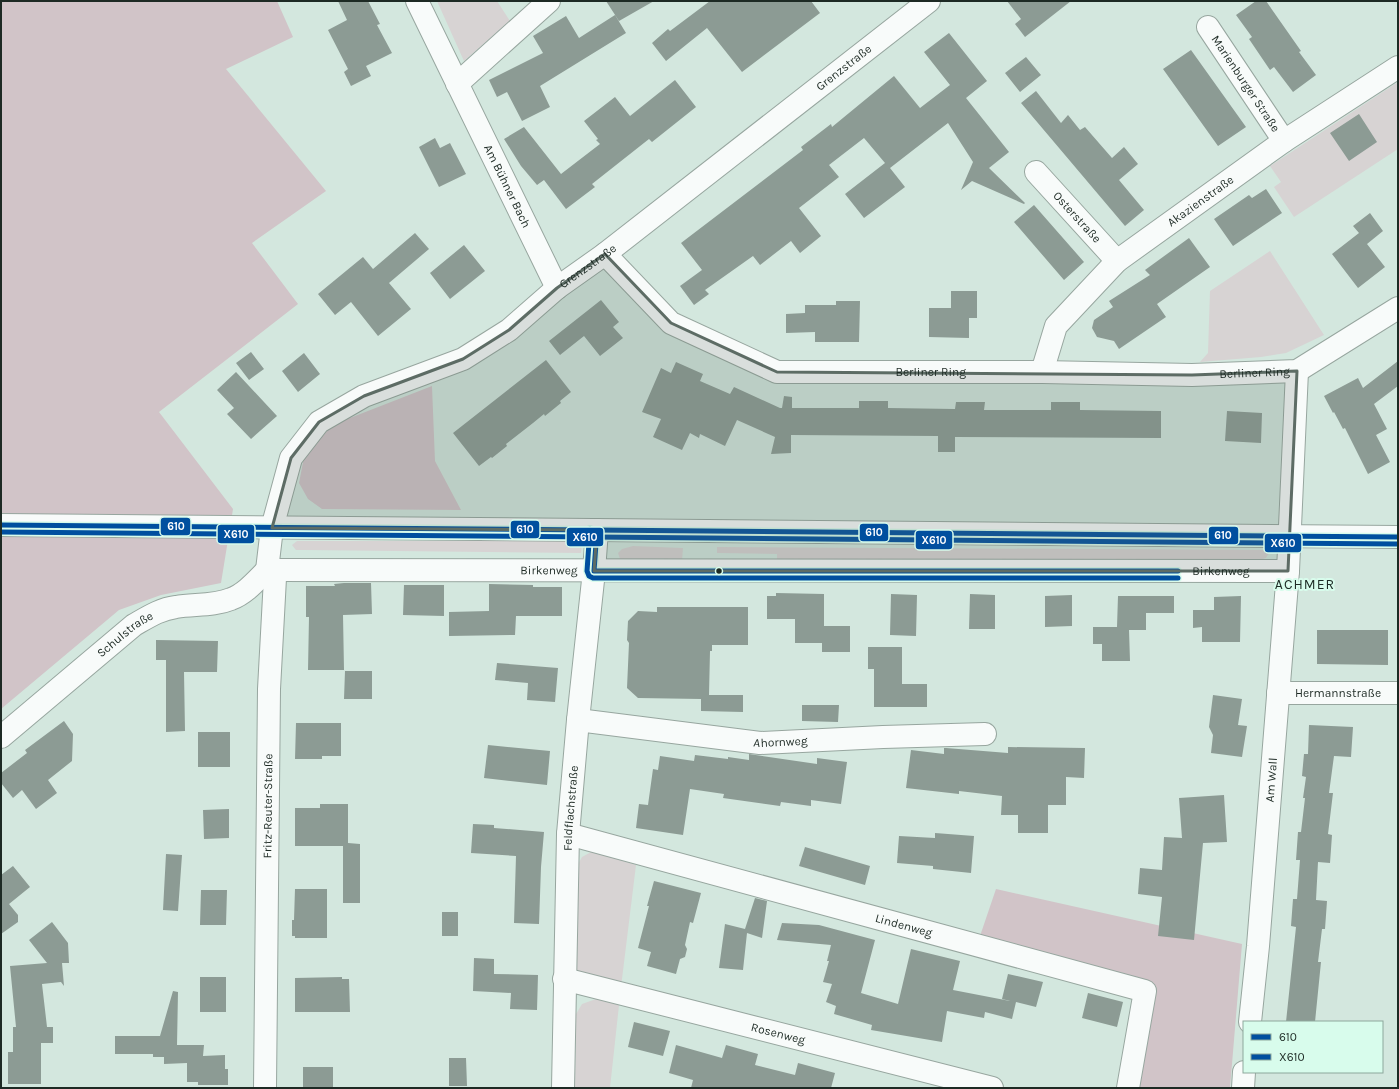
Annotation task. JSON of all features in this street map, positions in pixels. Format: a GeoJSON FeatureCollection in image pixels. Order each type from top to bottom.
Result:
{"type":"FeatureCollection","features":[{"type":"Feature","properties":{"kind":"street","name":"Am Bühner Bach"},"geometry":{"type":"LineString","coordinates":[[417,1],[557,288]]}},
{"type":"Feature","properties":{"kind":"street"},"geometry":{"type":"LineString","coordinates":[[457,84],[549,1]]}},
{"type":"Feature","properties":{"kind":"street","name":"Grenzstraße"},"geometry":{"type":"LineString","coordinates":[[272,528],[291,458],[319,422],[364,396],[463,359],[510,330],[557,288],[605,254],[929,1]]}},
{"type":"Feature","properties":{"kind":"street","name":"Marienburger Straße"},"geometry":{"type":"LineString","coordinates":[[1208,27],[1284,141]]}},
{"type":"Feature","properties":{"kind":"street","name":"Akazienstraße"},"geometry":{"type":"LineString","coordinates":[[1042,372],[1056,326],[1118,261],[1284,141],[1398,67]]}},
{"type":"Feature","properties":{"kind":"street","name":"Osterstraße"},"geometry":{"type":"LineString","coordinates":[[1036,172],[1118,261]]}},
{"type":"Feature","properties":{"kind":"street","name":"Berliner Ring"},"geometry":{"type":"LineString","coordinates":[[605,254],[671,323],[777,372],[1042,372],[1192,375],[1297,371],[1398,308]]}},
{"type":"Feature","properties":{"kind":"street","name":"Berliner Ring"},"geometry":{"type":"LineString","coordinates":[[1290,537],[1297,371]]}},
{"type":"Feature","properties":{"kind":"street"},"geometry":{"type":"LineString","coordinates":[[1,525],[1398,538]]}},
{"type":"Feature","properties":{"kind":"street"},"geometry":{"type":"LineString","coordinates":[[266,570],[272,528]]}},
{"type":"Feature","properties":{"kind":"street","name":"Feldflachstraße"},"geometry":{"type":"LineString","coordinates":[[563,1088],[568,834],[597,530]]}},
{"type":"Feature","properties":{"kind":"street","name":"Am Wall"},"geometry":{"type":"LineString","coordinates":[[1250,1021],[1258,946],[1290,537]]}},
{"type":"Feature","properties":{"kind":"street","name":"Birkenweg"},"geometry":{"type":"LineString","coordinates":[[266,570],[1288,571]]}},
{"type":"Feature","properties":{"kind":"street","name":"Schulstraße"},"geometry":{"type":"LineString","coordinates":[[1,737],[134,625],[158,612],[169,609],[217,603],[232,599],[252,586],[266,570]]}},
{"type":"Feature","properties":{"kind":"street","name":"Fritz-Reuter-Straße"},"geometry":{"type":"LineString","coordinates":[[265,1088],[269,689],[274,578],[266,570]]}},
{"type":"Feature","properties":{"kind":"street","name":"Hermannstraße"},"geometry":{"type":"LineString","coordinates":[[1278,693],[1398,693]]}},
{"type":"Feature","properties":{"kind":"street","name":"Ahornweg"},"geometry":{"type":"LineString","coordinates":[[578,720],[760,744],[883,737],[985,734]]}},
{"type":"Feature","properties":{"kind":"street","name":"Lindenweg"},"geometry":{"type":"LineString","coordinates":[[568,834],[1145,991],[1128,1088]]}},
{"type":"Feature","properties":{"kind":"street","name":"Rosenweg"},"geometry":{"type":"LineString","coordinates":[[564,979],[992,1088]]}},
{"type":"Feature","properties":{"kind":"street"},"geometry":{"type":"LineString","coordinates":[[1243,1088],[1244,1073]]}},
{"type":"Feature","properties":{"kind":"highlighted area"},"geometry":{"type":"Polygon","coordinates":[[[605,254],[671,323],[777,372],[1192,375],[1297,371],[1288,571],[594,571],[597,530],[272,528],[291,458],[319,422],[364,396],[463,359],[509,330],[557,288],[605,254]]]}},
{"type":"Feature","properties":{"kind":"shaded area"},"geometry":{"type":"Polygon","coordinates":[[[1,1],[277,1],[293,37],[226,69],[326,191],[252,243],[298,304],[159,412],[233,509],[221,583],[161,595],[119,610],[1,709],[1,1]]]}},
{"type":"Feature","properties":{"kind":"shaded area"},"geometry":{"type":"Polygon","coordinates":[[[437,1],[497,1],[510,21],[464,61],[437,1]]]}},
{"type":"Feature","properties":{"kind":"shaded area"},"geometry":{"type":"Polygon","coordinates":[[[1398,82],[1398,149],[1294,217],[1274,187],[1281,182],[1270,166],[1398,82]]]}},
{"type":"Feature","properties":{"kind":"shaded area"},"geometry":{"type":"Polygon","coordinates":[[[1270,251],[1324,335],[1286,353],[1261,357],[1200,362],[1208,353],[1210,291],[1270,251]]]}},
{"type":"Feature","properties":{"kind":"shaded area"},"geometry":{"type":"Polygon","coordinates":[[[432,386],[435,461],[461,510],[322,509],[308,499],[299,483],[304,457],[332,425],[432,386]]]}},
{"type":"Feature","properties":{"kind":"shaded area"},"geometry":{"type":"Polygon","coordinates":[[[297,541],[576,541],[582,545],[581,553],[296,550],[292,545],[297,541]]]}},
{"type":"Feature","properties":{"kind":"shaded area"},"geometry":{"type":"Polygon","coordinates":[[[633,546],[683,548],[682,561],[620,559],[618,553],[622,549],[633,546]]]}},
{"type":"Feature","properties":{"kind":"shaded area"},"geometry":{"type":"Polygon","coordinates":[[[717,547],[1271,550],[1266,558],[1249,563],[1227,566],[777,559],[777,554],[717,553],[717,547]]]}},
{"type":"Feature","properties":{"kind":"shaded area"},"geometry":{"type":"Polygon","coordinates":[[[593,851],[636,865],[621,987],[584,978],[577,970],[573,961],[576,868],[582,857],[593,851]]]}},
{"type":"Feature","properties":{"kind":"shaded area"},"geometry":{"type":"Polygon","coordinates":[[[996,889],[1242,944],[1230,1088],[1135,1088],[1150,986],[980,936],[996,889]]]}},
{"type":"Feature","properties":{"kind":"shaded area"},"geometry":{"type":"Polygon","coordinates":[[[596,999],[619,1005],[610,1088],[575,1088],[576,1014],[582,1004],[596,999]]]}},
{"type":"Feature","properties":{"kind":"building"},"geometry":{"type":"Polygon","coordinates":[[[338,1],[368,1],[380,24],[377,25],[392,53],[366,66],[371,76],[351,86],[344,72],[348,69],[328,30],[347,20],[338,1]]]}},
{"type":"Feature","properties":{"kind":"building"},"geometry":{"type":"Polygon","coordinates":[[[606,1],[654,1],[619,21],[606,1]]]}},
{"type":"Feature","properties":{"kind":"building"},"geometry":{"type":"Polygon","coordinates":[[[710,1],[811,1],[820,13],[742,72],[707,28],[666,61],[652,43],[668,29],[670,31],[710,1]]]}},
{"type":"Feature","properties":{"kind":"building"},"geometry":{"type":"Polygon","coordinates":[[[1007,1],[1071,1],[1025,37],[1015,24],[1021,19],[1007,1]]]}},
{"type":"Feature","properties":{"kind":"building"},"geometry":{"type":"Polygon","coordinates":[[[1256,1],[1266,1],[1301,51],[1299,52],[1316,75],[1293,92],[1274,67],[1270,70],[1249,39],[1252,37],[1236,15],[1256,1]]]}},
{"type":"Feature","properties":{"kind":"building"},"geometry":{"type":"Polygon","coordinates":[[[615,15],[626,33],[540,86],[550,107],[522,121],[507,92],[497,97],[489,80],[543,53],[533,36],[566,16],[579,38],[615,15]]]}},
{"type":"Feature","properties":{"kind":"building"},"geometry":{"type":"Polygon","coordinates":[[[949,33],[987,81],[966,98],[1009,152],[989,168],[1025,203],[1024,204],[972,181],[961,190],[973,162],[948,123],[890,168],[905,187],[864,218],[845,194],[885,163],[864,138],[829,165],[839,177],[799,208],[821,236],[800,253],[791,241],[760,265],[753,256],[705,290],[709,294],[694,305],[680,286],[702,270],[681,243],[803,150],[801,147],[831,124],[832,127],[894,76],[920,108],[950,85],[924,52],[949,33]]]}},
{"type":"Feature","properties":{"kind":"building"},"geometry":{"type":"Polygon","coordinates":[[[1191,50],[1246,127],[1218,146],[1163,69],[1191,50]]]}},
{"type":"Feature","properties":{"kind":"building"},"geometry":{"type":"Polygon","coordinates":[[[1026,57],[1041,75],[1020,92],[1005,73],[1026,57]]]}},
{"type":"Feature","properties":{"kind":"building"},"geometry":{"type":"Polygon","coordinates":[[[675,80],[696,107],[652,142],[649,139],[592,184],[595,187],[566,209],[544,180],[537,185],[521,166],[504,139],[524,127],[561,174],[600,144],[596,140],[598,139],[584,121],[615,97],[630,116],[675,80]]]}},
{"type":"Feature","properties":{"kind":"building"},"geometry":{"type":"Polygon","coordinates":[[[1036,91],[1061,123],[1068,115],[1080,130],[1085,127],[1112,158],[1124,147],[1138,164],[1119,180],[1144,210],[1125,226],[1021,103],[1036,91]]]}},
{"type":"Feature","properties":{"kind":"building"},"geometry":{"type":"Polygon","coordinates":[[[1359,114],[1377,142],[1349,161],[1330,133],[1359,114]]]}},
{"type":"Feature","properties":{"kind":"building"},"geometry":{"type":"Polygon","coordinates":[[[435,138],[440,148],[450,143],[466,174],[439,187],[419,147],[435,138]]]}},
{"type":"Feature","properties":{"kind":"building"},"geometry":{"type":"Polygon","coordinates":[[[1266,189],[1282,213],[1233,246],[1214,219],[1249,195],[1252,198],[1266,189]]]}},
{"type":"Feature","properties":{"kind":"building"},"geometry":{"type":"Polygon","coordinates":[[[1034,205],[1084,262],[1064,280],[1014,222],[1034,205]]]}},
{"type":"Feature","properties":{"kind":"building"},"geometry":{"type":"Polygon","coordinates":[[[1370,213],[1383,231],[1367,244],[1385,267],[1358,288],[1332,254],[1359,233],[1353,226],[1370,213]]]}},
{"type":"Feature","properties":{"kind":"building"},"geometry":{"type":"Polygon","coordinates":[[[415,233],[429,249],[389,283],[411,309],[378,336],[351,302],[335,315],[318,294],[363,257],[373,269],[415,233]]]}},
{"type":"Feature","properties":{"kind":"building"},"geometry":{"type":"Polygon","coordinates":[[[1189,238],[1210,267],[1157,304],[1166,317],[1119,349],[1114,341],[1097,337],[1092,328],[1094,320],[1113,307],[1109,301],[1150,275],[1145,270],[1189,238]]]}},
{"type":"Feature","properties":{"kind":"building"},"geometry":{"type":"Polygon","coordinates":[[[464,245],[485,271],[450,299],[430,273],[464,245]]]}},
{"type":"Feature","properties":{"kind":"building"},"geometry":{"type":"Polygon","coordinates":[[[951,291],[977,291],[977,318],[969,318],[969,338],[929,337],[929,308],[951,308],[951,291]]]}},
{"type":"Feature","properties":{"kind":"building"},"geometry":{"type":"Polygon","coordinates":[[[601,300],[619,322],[613,327],[623,338],[600,356],[584,336],[560,355],[549,341],[601,300]]]}},
{"type":"Feature","properties":{"kind":"building"},"geometry":{"type":"Polygon","coordinates":[[[836,301],[860,301],[859,342],[815,342],[815,332],[786,333],[786,314],[805,313],[805,305],[836,305],[836,301]]]}},
{"type":"Feature","properties":{"kind":"building"},"geometry":{"type":"Polygon","coordinates":[[[251,352],[264,369],[249,380],[236,363],[251,352]]]}},
{"type":"Feature","properties":{"kind":"building"},"geometry":{"type":"Polygon","coordinates":[[[304,353],[320,374],[298,392],[282,371],[304,353]]]}},
{"type":"Feature","properties":{"kind":"building"},"geometry":{"type":"Polygon","coordinates":[[[546,360],[571,392],[560,401],[561,403],[545,416],[544,414],[506,444],[507,446],[492,458],[491,457],[479,466],[453,433],[546,360]]]}},
{"type":"Feature","properties":{"kind":"building"},"geometry":{"type":"Polygon","coordinates":[[[1398,361],[1398,386],[1374,404],[1387,429],[1376,435],[1390,462],[1368,474],[1345,428],[1343,429],[1324,396],[1358,378],[1363,388],[1398,361]]]}},
{"type":"Feature","properties":{"kind":"building"},"geometry":{"type":"Polygon","coordinates":[[[676,362],[703,374],[700,381],[730,394],[734,387],[780,408],[782,408],[784,396],[792,397],[792,408],[859,408],[859,401],[888,401],[888,408],[955,409],[956,402],[985,402],[984,410],[1051,410],[1051,402],[1080,402],[1080,410],[1161,411],[1161,438],[955,437],[955,452],[938,452],[938,436],[791,435],[791,453],[771,454],[775,437],[737,420],[725,446],[700,434],[699,438],[690,433],[682,450],[653,437],[661,419],[642,412],[661,368],[671,373],[676,362]]]}},
{"type":"Feature","properties":{"kind":"building"},"geometry":{"type":"Polygon","coordinates":[[[236,372],[277,416],[251,439],[227,414],[234,408],[217,390],[236,372]]]}},
{"type":"Feature","properties":{"kind":"building"},"geometry":{"type":"Polygon","coordinates":[[[1227,411],[1262,413],[1261,443],[1225,441],[1227,411]]]}},
{"type":"Feature","properties":{"kind":"building"},"geometry":{"type":"Polygon","coordinates":[[[371,583],[372,614],[343,615],[344,670],[308,670],[309,617],[306,617],[306,586],[335,586],[334,584],[371,583]]]}},
{"type":"Feature","properties":{"kind":"building"},"geometry":{"type":"Polygon","coordinates":[[[489,584],[562,587],[562,616],[516,616],[515,635],[449,636],[449,612],[489,611],[489,584]]]}},
{"type":"Feature","properties":{"kind":"building"},"geometry":{"type":"Polygon","coordinates":[[[404,585],[444,585],[444,616],[403,615],[404,585]]]}},
{"type":"Feature","properties":{"kind":"building"},"geometry":{"type":"Polygon","coordinates":[[[776,593],[824,594],[824,626],[850,626],[850,652],[822,652],[822,643],[795,643],[795,619],[767,619],[767,596],[776,596],[776,593]]]}},
{"type":"Feature","properties":{"kind":"building"},"geometry":{"type":"Polygon","coordinates":[[[891,594],[917,595],[916,636],[890,635],[891,594]]]}},
{"type":"Feature","properties":{"kind":"building"},"geometry":{"type":"Polygon","coordinates":[[[970,594],[995,595],[995,629],[969,629],[970,594]]]}},
{"type":"Feature","properties":{"kind":"building"},"geometry":{"type":"Polygon","coordinates":[[[1072,595],[1072,626],[1045,627],[1045,596],[1072,595]]]}},
{"type":"Feature","properties":{"kind":"building"},"geometry":{"type":"Polygon","coordinates":[[[1118,596],[1174,596],[1174,613],[1146,613],[1146,630],[1129,630],[1130,661],[1102,661],[1102,644],[1093,644],[1093,627],[1117,627],[1118,596]]]}},
{"type":"Feature","properties":{"kind":"building"},"geometry":{"type":"Polygon","coordinates":[[[1241,596],[1240,642],[1202,642],[1202,627],[1193,628],[1193,610],[1214,610],[1214,597],[1241,596]]]}},
{"type":"Feature","properties":{"kind":"building"},"geometry":{"type":"Polygon","coordinates":[[[657,607],[748,607],[748,645],[712,645],[712,651],[710,651],[709,695],[743,695],[743,712],[701,711],[701,699],[638,698],[627,688],[629,643],[627,640],[628,621],[638,611],[657,612],[657,607]]]}},
{"type":"Feature","properties":{"kind":"building"},"geometry":{"type":"Polygon","coordinates":[[[1317,630],[1388,630],[1388,665],[1317,664],[1317,630]]]}},
{"type":"Feature","properties":{"kind":"building"},"geometry":{"type":"Polygon","coordinates":[[[156,640],[218,641],[217,672],[184,672],[185,731],[166,732],[166,660],[156,660],[156,640]]]}},
{"type":"Feature","properties":{"kind":"building"},"geometry":{"type":"Polygon","coordinates":[[[868,647],[902,647],[902,684],[927,684],[927,707],[874,707],[874,669],[868,669],[868,647]]]}},
{"type":"Feature","properties":{"kind":"building"},"geometry":{"type":"Polygon","coordinates":[[[497,663],[558,668],[555,702],[527,700],[528,683],[495,680],[497,663]]]}},
{"type":"Feature","properties":{"kind":"building"},"geometry":{"type":"Polygon","coordinates":[[[345,671],[372,671],[372,699],[344,699],[345,671]]]}},
{"type":"Feature","properties":{"kind":"building"},"geometry":{"type":"Polygon","coordinates":[[[1213,695],[1242,699],[1238,725],[1247,726],[1242,757],[1211,753],[1213,735],[1209,727],[1213,695]]]}},
{"type":"Feature","properties":{"kind":"building"},"geometry":{"type":"Polygon","coordinates":[[[802,705],[839,705],[838,722],[802,721],[802,705]]]}},
{"type":"Feature","properties":{"kind":"building"},"geometry":{"type":"Polygon","coordinates":[[[64,721],[73,734],[72,761],[48,780],[57,793],[36,809],[22,790],[13,798],[1,783],[1,773],[27,753],[25,750],[64,721]]]}},
{"type":"Feature","properties":{"kind":"building"},"geometry":{"type":"Polygon","coordinates":[[[296,723],[341,723],[341,756],[322,756],[322,759],[295,759],[296,723]]]}},
{"type":"Feature","properties":{"kind":"building"},"geometry":{"type":"Polygon","coordinates":[[[1309,725],[1353,727],[1351,757],[1334,756],[1329,793],[1333,793],[1328,834],[1332,835],[1330,863],[1318,862],[1316,900],[1327,901],[1325,929],[1322,929],[1318,962],[1321,962],[1315,1021],[1286,1021],[1296,927],[1291,926],[1293,899],[1297,899],[1300,860],[1296,860],[1298,832],[1301,832],[1305,798],[1303,798],[1306,777],[1302,776],[1304,754],[1308,754],[1309,725]]]}},
{"type":"Feature","properties":{"kind":"building"},"geometry":{"type":"Polygon","coordinates":[[[198,732],[230,732],[230,767],[198,767],[198,732]]]}},
{"type":"Feature","properties":{"kind":"building"},"geometry":{"type":"Polygon","coordinates":[[[488,745],[550,751],[547,785],[484,778],[488,745]]]}},
{"type":"Feature","properties":{"kind":"building"},"geometry":{"type":"Polygon","coordinates":[[[1008,747],[1085,748],[1084,778],[1066,777],[1066,805],[1048,805],[1048,833],[1018,833],[1018,815],[1001,815],[1002,796],[959,791],[959,794],[906,788],[911,750],[944,754],[944,748],[946,748],[1008,753],[1008,747]]]}},
{"type":"Feature","properties":{"kind":"building"},"geometry":{"type":"Polygon","coordinates":[[[749,754],[817,764],[817,758],[847,762],[841,804],[811,800],[811,806],[781,802],[780,806],[723,798],[724,794],[690,789],[683,835],[636,828],[639,804],[648,805],[653,769],[658,770],[660,756],[694,761],[695,755],[749,760],[749,754]]]}},
{"type":"Feature","properties":{"kind":"building"},"geometry":{"type":"Polygon","coordinates":[[[1224,795],[1227,842],[1203,843],[1194,940],[1158,936],[1162,897],[1138,894],[1140,868],[1162,870],[1164,837],[1182,838],[1179,798],[1224,795]]]}},
{"type":"Feature","properties":{"kind":"building"},"geometry":{"type":"Polygon","coordinates":[[[320,804],[348,804],[348,843],[360,844],[360,903],[343,903],[343,846],[295,846],[295,808],[320,808],[320,804]]]}},
{"type":"Feature","properties":{"kind":"building"},"geometry":{"type":"Polygon","coordinates":[[[229,809],[229,838],[204,839],[203,810],[229,809]]]}},
{"type":"Feature","properties":{"kind":"building"},"geometry":{"type":"Polygon","coordinates":[[[473,824],[494,825],[494,828],[544,832],[539,924],[514,923],[516,856],[471,853],[473,824]]]}},
{"type":"Feature","properties":{"kind":"building"},"geometry":{"type":"Polygon","coordinates":[[[935,833],[974,836],[971,873],[933,869],[933,866],[897,863],[899,836],[935,838],[935,833]]]}},
{"type":"Feature","properties":{"kind":"building"},"geometry":{"type":"Polygon","coordinates":[[[805,847],[870,866],[865,885],[799,866],[805,847]]]}},
{"type":"Feature","properties":{"kind":"building"},"geometry":{"type":"Polygon","coordinates":[[[166,854],[182,855],[178,911],[163,910],[166,854]]]}},
{"type":"Feature","properties":{"kind":"building"},"geometry":{"type":"Polygon","coordinates":[[[13,866],[30,887],[9,904],[18,915],[18,922],[1,934],[1,875],[13,866]]]}},
{"type":"Feature","properties":{"kind":"building"},"geometry":{"type":"Polygon","coordinates":[[[654,881],[701,893],[693,923],[690,922],[685,945],[687,949],[685,957],[680,959],[676,974],[647,966],[651,952],[638,948],[654,881]]]}},
{"type":"Feature","properties":{"kind":"building"},"geometry":{"type":"Polygon","coordinates":[[[295,889],[327,889],[327,938],[295,938],[295,936],[292,936],[295,889]]]}},
{"type":"Feature","properties":{"kind":"building"},"geometry":{"type":"Polygon","coordinates":[[[201,890],[227,890],[226,925],[200,925],[201,890]]]}},
{"type":"Feature","properties":{"kind":"building"},"geometry":{"type":"Polygon","coordinates":[[[755,898],[767,901],[762,938],[747,933],[743,970],[719,968],[725,924],[745,929],[755,898]]]}},
{"type":"Feature","properties":{"kind":"building"},"geometry":{"type":"Polygon","coordinates":[[[442,912],[458,912],[458,936],[442,936],[442,912]]]}},
{"type":"Feature","properties":{"kind":"building"},"geometry":{"type":"Polygon","coordinates":[[[52,922],[68,943],[69,963],[62,963],[64,986],[61,982],[42,984],[47,1027],[53,1027],[53,1043],[41,1043],[41,1084],[8,1084],[8,1052],[13,1052],[13,1027],[16,1027],[10,966],[47,963],[29,940],[52,922]]]}},
{"type":"Feature","properties":{"kind":"building"},"geometry":{"type":"Polygon","coordinates":[[[782,923],[819,925],[875,940],[861,993],[898,1004],[911,949],[960,961],[953,990],[1010,1001],[1002,999],[1008,974],[1043,982],[1036,1007],[1016,1002],[1012,1019],[985,1012],[984,1018],[947,1011],[942,1042],[871,1030],[872,1025],[834,1014],[836,1006],[826,1002],[832,984],[823,982],[829,961],[827,961],[831,945],[777,940],[782,923]]]}},
{"type":"Feature","properties":{"kind":"building"},"geometry":{"type":"Polygon","coordinates":[[[474,958],[494,959],[494,974],[538,975],[537,1010],[510,1009],[511,993],[473,991],[474,958]]]}},
{"type":"Feature","properties":{"kind":"building"},"geometry":{"type":"Polygon","coordinates":[[[200,977],[226,977],[226,1012],[200,1012],[200,977]]]}},
{"type":"Feature","properties":{"kind":"building"},"geometry":{"type":"Polygon","coordinates":[[[342,977],[342,979],[349,979],[350,1012],[295,1012],[295,978],[342,977]]]}},
{"type":"Feature","properties":{"kind":"building"},"geometry":{"type":"Polygon","coordinates":[[[173,991],[178,992],[177,1045],[204,1045],[203,1056],[225,1055],[225,1069],[228,1069],[228,1085],[198,1085],[198,1082],[187,1082],[187,1063],[164,1064],[164,1057],[153,1057],[153,1054],[115,1054],[115,1036],[160,1036],[173,991]]]}},
{"type":"Feature","properties":{"kind":"building"},"geometry":{"type":"Polygon","coordinates":[[[1088,993],[1123,1002],[1117,1027],[1082,1018],[1088,993]]]}},
{"type":"Feature","properties":{"kind":"building"},"geometry":{"type":"Polygon","coordinates":[[[634,1022],[670,1031],[663,1056],[628,1047],[634,1022]]]}},
{"type":"Feature","properties":{"kind":"building"},"geometry":{"type":"Polygon","coordinates":[[[676,1045],[722,1058],[726,1045],[758,1054],[755,1065],[795,1075],[798,1063],[835,1073],[831,1088],[691,1088],[693,1080],[669,1073],[676,1045]]]}},
{"type":"Feature","properties":{"kind":"building"},"geometry":{"type":"Polygon","coordinates":[[[449,1058],[466,1058],[467,1086],[449,1086],[449,1058]]]}},
{"type":"Feature","properties":{"kind":"building"},"geometry":{"type":"Polygon","coordinates":[[[303,1067],[333,1067],[333,1088],[303,1088],[303,1067]]]}},
{"type":"Feature","properties":{"kind":"transit line","name":"610"},"geometry":{"type":"LineString","coordinates":[[1,525],[1398,537]]}},
{"type":"Feature","properties":{"kind":"transit line","name":"X610"},"geometry":{"type":"LineString","coordinates":[[590,529],[587,571],[589,576],[593,578],[1178,578]]}},
{"type":"Feature","properties":{"kind":"transit line","name":"610"},"geometry":{"type":"LineString","coordinates":[[597,530],[594,571],[1178,571]]}},
{"type":"Feature","properties":{"kind":"transit line","name":"X610"},"geometry":{"type":"LineString","coordinates":[[1,532],[1398,544]]}},
{"type":"Feature","properties":{"kind":"district","name":"ACHMER"},"geometry":{"type":"Point","coordinates":[1305,584]}}]}
